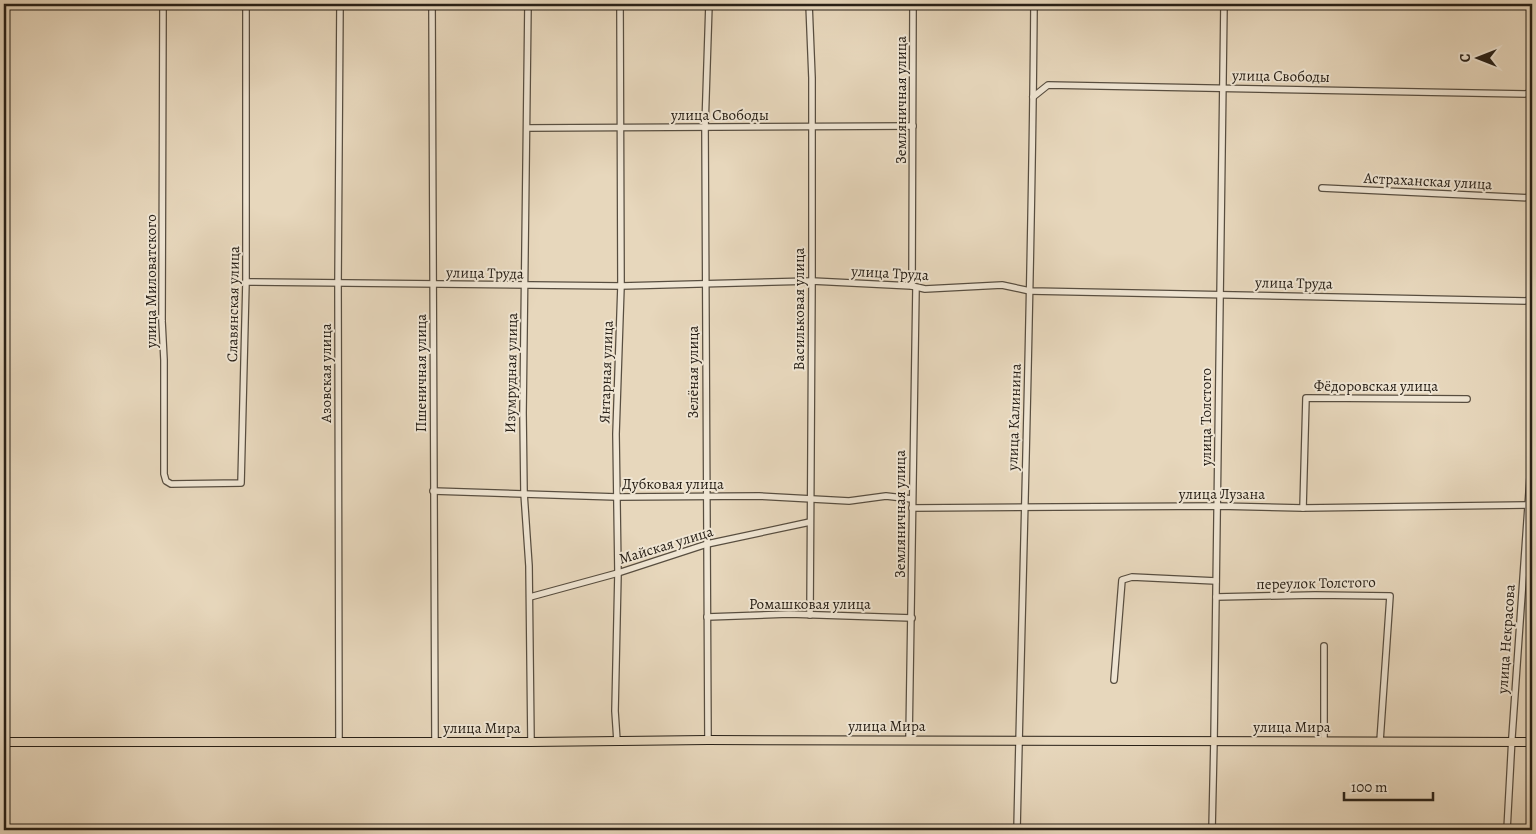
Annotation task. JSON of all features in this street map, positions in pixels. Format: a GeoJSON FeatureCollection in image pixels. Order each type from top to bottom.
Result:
{"type":"FeatureCollection","features":[{"type":"Feature","properties":{"kind":"main road","name":"улица Мира"},"geometry":{"type":"LineString","coordinates":[[4,742],[708,740],[1532,742]]}},
{"type":"Feature","properties":{"kind":"street","name":"улица Миловатского"},"geometry":{"type":"LineString","coordinates":[[163,4],[162,321],[164,474],[166,481],[171,484],[241,483]]}},
{"type":"Feature","properties":{"kind":"street","name":"Славянская улица"},"geometry":{"type":"LineString","coordinates":[[241,483],[246,282],[246,4]]}},
{"type":"Feature","properties":{"kind":"street","name":"Азовская улица"},"geometry":{"type":"LineString","coordinates":[[339,742],[338,283],[340,4]]}},
{"type":"Feature","properties":{"kind":"street","name":"Пшеничная улица"},"geometry":{"type":"LineString","coordinates":[[432,4],[435,742]]}},
{"type":"Feature","properties":{"kind":"street","name":"Изумрудная улица"},"geometry":{"type":"LineString","coordinates":[[528,4],[523,413],[524,493],[530,598],[531,742]]}},
{"type":"Feature","properties":{"kind":"street","name":"Янтарная улица"},"geometry":{"type":"LineString","coordinates":[[617,741],[615,711],[618,573],[616,434],[621,286],[620,4]]}},
{"type":"Feature","properties":{"kind":"street","name":"Зелёная улица"},"geometry":{"type":"LineString","coordinates":[[708,740],[705,127],[709,4]]}},
{"type":"Feature","properties":{"kind":"street","name":"Васильковая улица"},"geometry":{"type":"LineString","coordinates":[[809,4],[812,78],[810,615]]}},
{"type":"Feature","properties":{"kind":"street","name":"Земляничная улица"},"geometry":{"type":"LineString","coordinates":[[909,740],[912,618],[914,287],[913,4]]}},
{"type":"Feature","properties":{"kind":"street","name":"улица Калинина"},"geometry":{"type":"LineString","coordinates":[[1017,830],[1030,291],[1034,4]]}},
{"type":"Feature","properties":{"kind":"street","name":"улица Толстого"},"geometry":{"type":"LineString","coordinates":[[1212,830],[1224,4]]}},
{"type":"Feature","properties":{"kind":"street","name":"улица Свободы"},"geometry":{"type":"LineString","coordinates":[[1033,97],[1048,85],[1532,94]]}},
{"type":"Feature","properties":{"kind":"street","name":"улица Свободы"},"geometry":{"type":"LineString","coordinates":[[527,128],[914,126]]}},
{"type":"Feature","properties":{"kind":"street","name":"Астраханская улица"},"geometry":{"type":"LineString","coordinates":[[1322,188],[1532,198]]}},
{"type":"Feature","properties":{"kind":"street","name":"улица Труда"},"geometry":{"type":"LineString","coordinates":[[246,282],[525,286],[812,282],[925,289],[973,285],[1002,285],[1030,291],[1532,301]]}},
{"type":"Feature","properties":{"kind":"street","name":"Фёдоровская улица"},"geometry":{"type":"LineString","coordinates":[[1302,508],[1306,398],[1467,399]]}},
{"type":"Feature","properties":{"kind":"street","name":"улица Некрасова"},"geometry":{"type":"LineString","coordinates":[[1507,830],[1530,505],[1532,449]]}},
{"type":"Feature","properties":{"kind":"street","name":"Дубковая улица"},"geometry":{"type":"LineString","coordinates":[[433,491],[617,497],[759,496],[849,501],[886,496],[912,498]]}},
{"type":"Feature","properties":{"kind":"street","name":"улица Лузана"},"geometry":{"type":"LineString","coordinates":[[912,508],[1218,506],[1302,508],[1530,505]]}},
{"type":"Feature","properties":{"kind":"street","name":"Майская улица"},"geometry":{"type":"LineString","coordinates":[[530,598],[618,573],[707,544],[810,522]]}},
{"type":"Feature","properties":{"kind":"street"},"geometry":{"type":"LineString","coordinates":[[1114,680],[1122,580],[1132,577],[1216,580]]}},
{"type":"Feature","properties":{"kind":"street","name":"переулок Толстого"},"geometry":{"type":"LineString","coordinates":[[1216,598],[1314,595],[1390,596],[1380,741]]}},
{"type":"Feature","properties":{"kind":"street","name":"Ромашковая улица"},"geometry":{"type":"LineString","coordinates":[[707,618],[789,614],[912,618]]}},
{"type":"Feature","properties":{"kind":"street"},"geometry":{"type":"LineString","coordinates":[[1324,646],[1324,741]]}}]}
